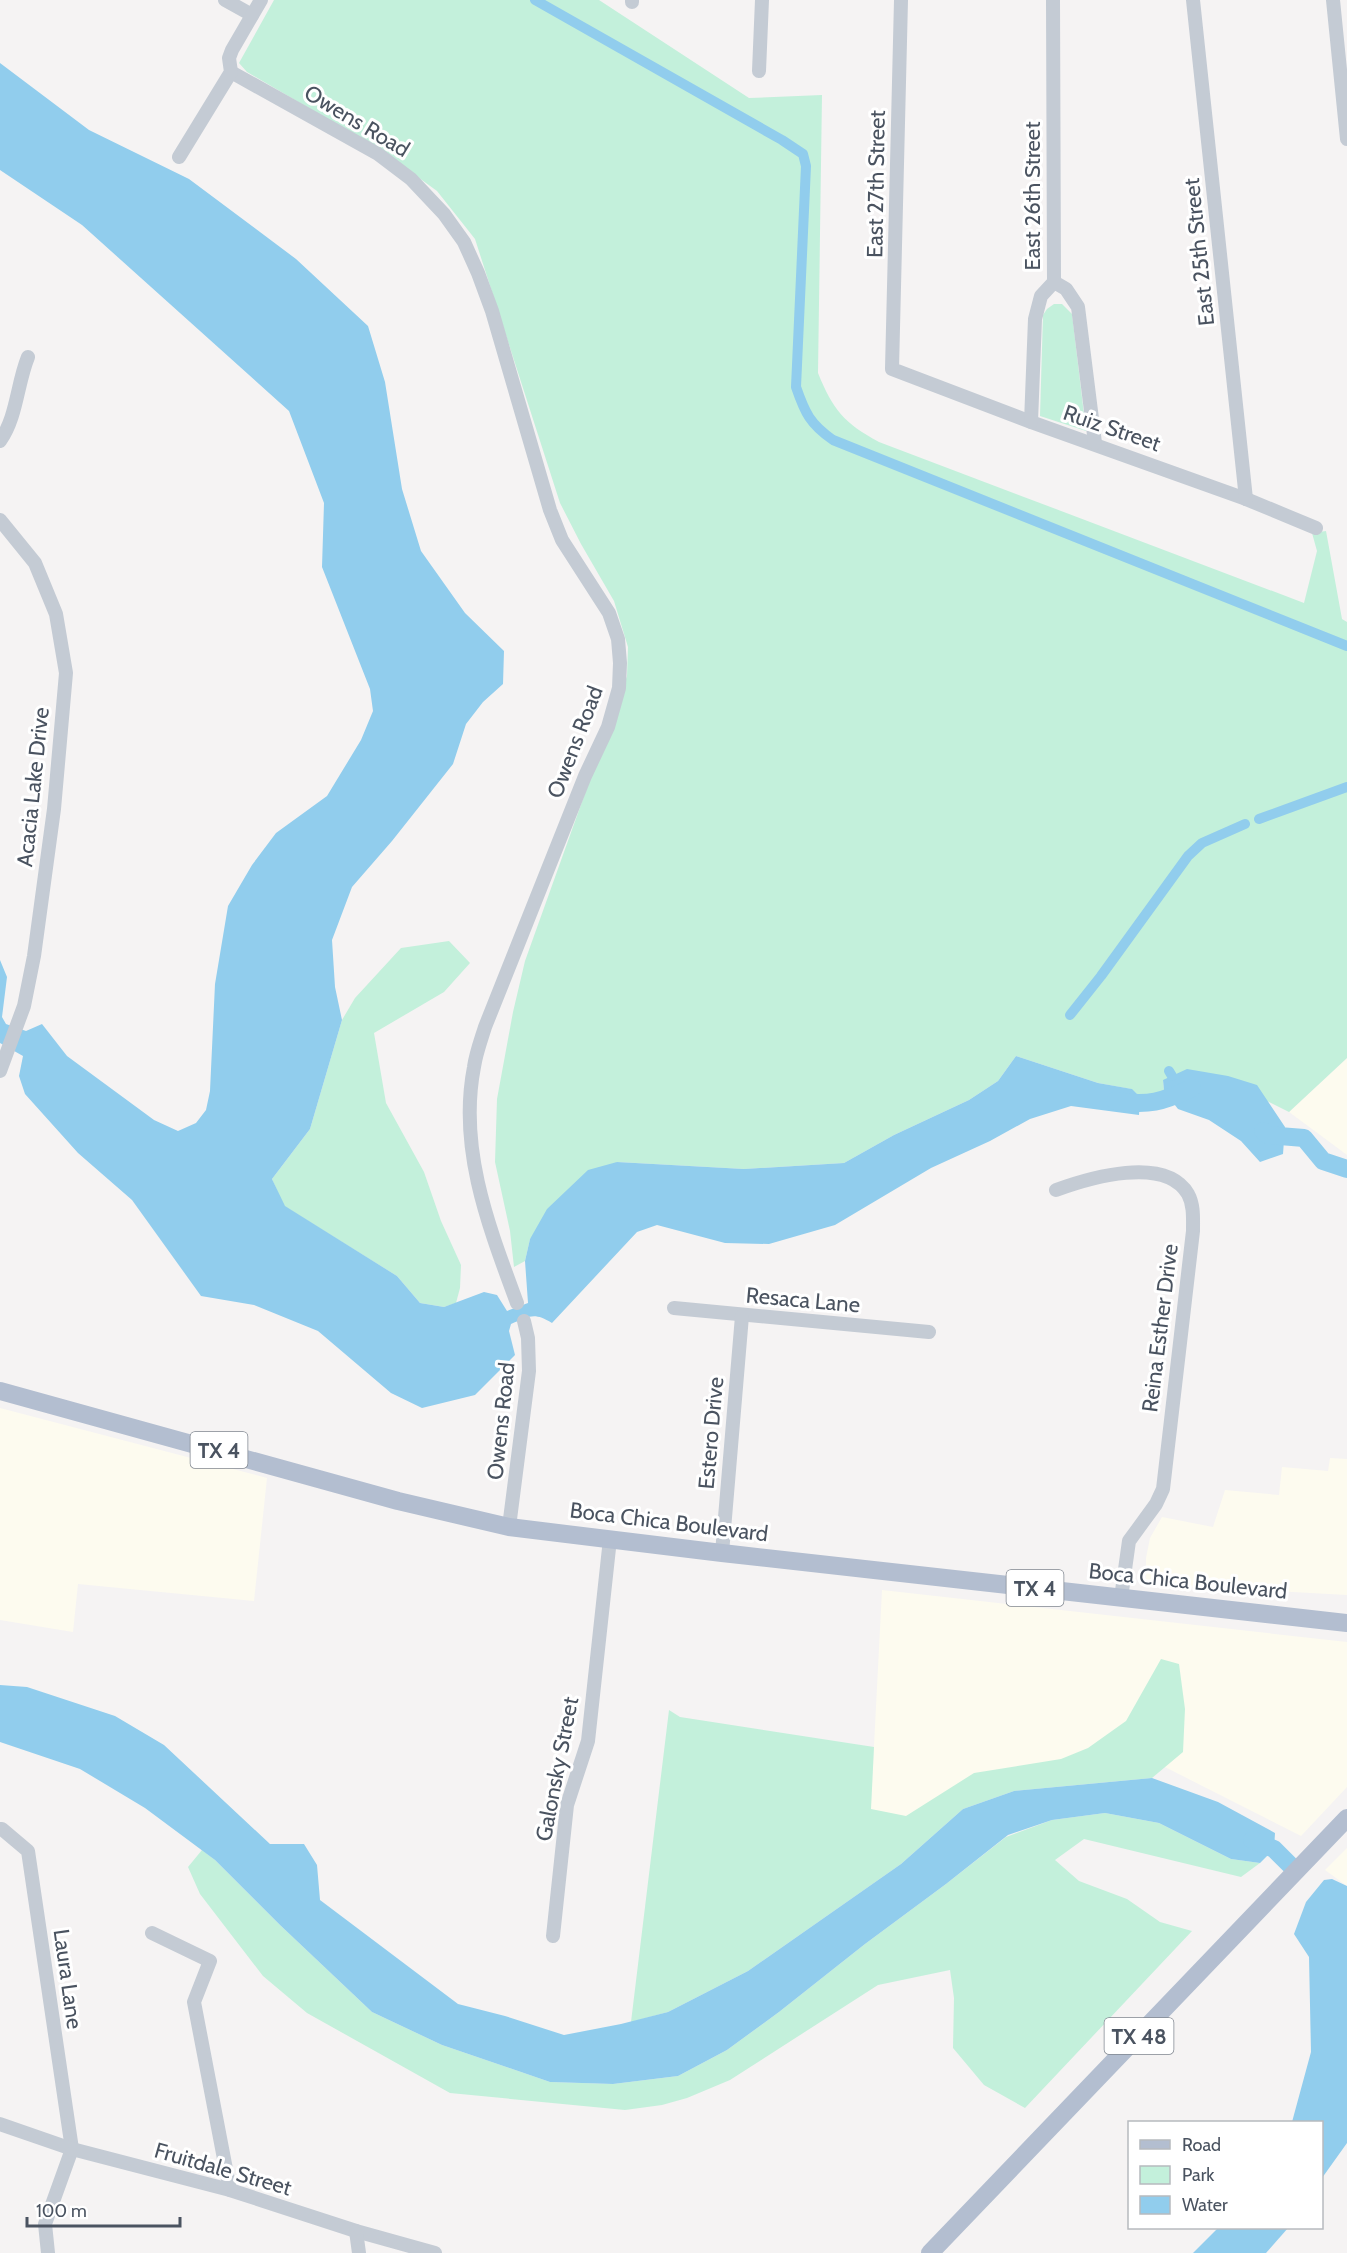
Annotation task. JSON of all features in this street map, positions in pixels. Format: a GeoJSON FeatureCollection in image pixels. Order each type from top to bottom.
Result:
{"type":"FeatureCollection","features":[{"type":"Feature","properties":{"kind":"main road","name":"Boca Chica Boulevard"},"geometry":{"type":"LineString","coordinates":[[0,1391],[398,1501],[509,1527],[722,1554],[1347,1623]]}},
{"type":"Feature","properties":{"kind":"main road","name":"TX 48"},"geometry":{"type":"LineString","coordinates":[[930,2253],[1347,1818]]}},
{"type":"Feature","properties":{"kind":"street"},"geometry":{"type":"LineString","coordinates":[[225,0],[252,15]]}},
{"type":"Feature","properties":{"kind":"street"},"geometry":{"type":"LineString","coordinates":[[179,157],[231,72],[229,58],[232,50],[261,0]]}},
{"type":"Feature","properties":{"kind":"street"},"geometry":{"type":"LineString","coordinates":[[759,71],[762,0]]}},
{"type":"Feature","properties":{"kind":"street","name":"East 27th Street"},"geometry":{"type":"LineString","coordinates":[[892,369],[901,0]]}},
{"type":"Feature","properties":{"kind":"street","name":"East 26th Street"},"geometry":{"type":"LineString","coordinates":[[1030,422],[1035,319],[1041,296],[1054,282],[1053,0]]}},
{"type":"Feature","properties":{"kind":"street","name":"East 25th Street"},"geometry":{"type":"LineString","coordinates":[[1193,0],[1246,499]]}},
{"type":"Feature","properties":{"kind":"street"},"geometry":{"type":"LineString","coordinates":[[1338,8],[1347,139]]}},
{"type":"Feature","properties":{"kind":"street","name":"Owens Road"},"geometry":{"type":"LineString","coordinates":[[231,72],[378,154],[411,179],[444,214],[457,233],[478,273],[492,311],[554,520],[562,540],[609,613],[618,639],[619,688],[608,727],[585,776],[485,1027],[474,1067],[469,1137],[477,1184],[483,1208],[517,1303]]}},
{"type":"Feature","properties":{"kind":"street"},"geometry":{"type":"LineString","coordinates":[[1054,282],[1066,289],[1078,308],[1095,443]]}},
{"type":"Feature","properties":{"kind":"street"},"geometry":{"type":"LineString","coordinates":[[0,441],[9,425],[28,357]]}},
{"type":"Feature","properties":{"kind":"street","name":"Ruiz Street"},"geometry":{"type":"LineString","coordinates":[[892,369],[1030,422],[1095,443],[1246,499],[1316,528]]}},
{"type":"Feature","properties":{"kind":"street","name":"Acacia Lake Drive"},"geometry":{"type":"LineString","coordinates":[[0,520],[35,562],[56,614],[66,673],[54,808],[34,956],[24,1006],[0,1071]]}},
{"type":"Feature","properties":{"kind":"street","name":"Reina Esther Drive"},"geometry":{"type":"LineString","coordinates":[[1056,1190],[1088,1178],[1113,1174],[1163,1175],[1178,1182],[1188,1194],[1193,1209],[1163,1489],[1129,1541],[1121,1598]]}},
{"type":"Feature","properties":{"kind":"street","name":"Resaca Lane"},"geometry":{"type":"LineString","coordinates":[[674,1308],[929,1332]]}},
{"type":"Feature","properties":{"kind":"street","name":"Estero Drive"},"geometry":{"type":"LineString","coordinates":[[722,1554],[742,1316]]}},
{"type":"Feature","properties":{"kind":"street","name":"Owens Road"},"geometry":{"type":"LineString","coordinates":[[509,1527],[529,1380],[529,1346],[524,1321]]}},
{"type":"Feature","properties":{"kind":"street","name":"Galonsky Street"},"geometry":{"type":"LineString","coordinates":[[553,1936],[567,1805],[588,1741],[610,1539]]}},
{"type":"Feature","properties":{"kind":"street","name":"Laura Lane"},"geometry":{"type":"LineString","coordinates":[[0,1829],[28,1851],[72,2150]]}},
{"type":"Feature","properties":{"kind":"street"},"geometry":{"type":"LineString","coordinates":[[152,1933],[210,1961],[194,2002],[230,2190]]}},
{"type":"Feature","properties":{"kind":"street","name":"Fruitdale Street"},"geometry":{"type":"LineString","coordinates":[[0,2124],[72,2150],[230,2190],[356,2231],[435,2253]]}},
{"type":"Feature","properties":{"kind":"street"},"geometry":{"type":"LineString","coordinates":[[48,2253],[45,2224],[72,2150]]}},
{"type":"Feature","properties":{"kind":"street"},"geometry":{"type":"LineString","coordinates":[[356,2231],[359,2253]]}},
{"type":"Feature","properties":{"kind":"shaded area"},"geometry":{"type":"Polygon","coordinates":[[[1347,1058],[1347,1155],[1289,1112],[1347,1058]]]}},
{"type":"Feature","properties":{"kind":"shaded area"},"geometry":{"type":"Polygon","coordinates":[[[0,1408],[267,1478],[254,1601],[78,1584],[73,1632],[0,1620],[0,1408]]]}},
{"type":"Feature","properties":{"kind":"shaded area"},"geometry":{"type":"Polygon","coordinates":[[[1330,1458],[1347,1459],[1347,1595],[1146,1584],[1146,1558],[1150,1538],[1162,1517],[1213,1527],[1225,1490],[1279,1495],[1282,1467],[1328,1471],[1330,1458]]]}},
{"type":"Feature","properties":{"kind":"shaded area"},"geometry":{"type":"Polygon","coordinates":[[[882,1590],[1347,1642],[1347,1787],[1301,1836],[1157,1763],[961,1786],[918,1826],[870,1824],[882,1590]]]}},
{"type":"Feature","properties":{"kind":"shaded area"},"geometry":{"type":"Polygon","coordinates":[[[1347,1848],[1347,1886],[1325,1870],[1347,1848]]]}},
{"type":"Feature","properties":{"kind":"green space"},"geometry":{"type":"Polygon","coordinates":[[[274,0],[599,0],[749,98],[822,95],[818,373],[829,397],[848,422],[879,442],[1304,603],[1317,551],[1312,533],[1326,531],[1342,619],[1347,622],[1347,1058],[1289,1112],[1257,1096],[1163,1080],[1164,1091],[1140,1097],[1131,1089],[1098,1083],[1016,1056],[998,1081],[969,1100],[894,1135],[844,1163],[744,1169],[617,1162],[530,1239],[525,1261],[514,1267],[510,1231],[495,1162],[497,1099],[525,961],[627,676],[628,647],[614,601],[560,503],[475,239],[437,191],[382,151],[247,72],[239,63],[274,0]]]}},
{"type":"Feature","properties":{"kind":"green space"},"geometry":{"type":"Polygon","coordinates":[[[1054,304],[1062,304],[1072,314],[1086,431],[1040,416],[1043,315],[1054,304]]]}},
{"type":"Feature","properties":{"kind":"green space"},"geometry":{"type":"Polygon","coordinates":[[[449,941],[470,963],[444,992],[374,1033],[386,1103],[424,1172],[441,1221],[461,1265],[460,1288],[456,1303],[444,1307],[420,1303],[397,1276],[284,1206],[272,1179],[310,1129],[342,1020],[355,998],[401,948],[449,941]]]}},
{"type":"Feature","properties":{"kind":"green space"},"geometry":{"type":"Polygon","coordinates":[[[1161,1659],[1179,1664],[1185,1709],[1183,1752],[1152,1778],[1014,1791],[963,1809],[901,1864],[748,1971],[668,2012],[631,2022],[669,1710],[680,1717],[874,1747],[871,1809],[906,1816],[974,1773],[1061,1759],[1088,1748],[1126,1721],[1161,1659]]]}},
{"type":"Feature","properties":{"kind":"green space"},"geometry":{"type":"Polygon","coordinates":[[[1105,1813],[1159,1823],[1231,1859],[1260,1863],[1241,1877],[1084,1839],[1055,1860],[1079,1881],[1127,1899],[1160,1922],[1192,1931],[1025,2108],[984,2085],[953,2048],[954,1998],[950,1970],[878,1985],[730,2080],[687,2098],[662,2105],[625,2110],[450,2093],[307,2013],[263,1976],[200,1894],[188,1867],[202,1850],[215,1860],[372,2012],[442,2045],[550,2082],[613,2084],[678,2076],[727,2050],[1006,1837],[1052,1820],[1105,1813]]]}},
{"type":"Feature","properties":{"kind":"water"},"geometry":{"type":"Polygon","coordinates":[[[0,63],[89,130],[189,179],[296,259],[368,326],[385,382],[402,489],[421,551],[465,613],[504,651],[503,684],[483,702],[466,724],[453,764],[352,887],[332,940],[335,987],[342,1020],[310,1129],[272,1179],[285,1206],[397,1276],[420,1303],[444,1307],[484,1292],[497,1295],[507,1311],[528,1303],[525,1261],[530,1239],[547,1209],[588,1170],[617,1162],[744,1169],[844,1163],[894,1135],[969,1100],[998,1081],[1016,1056],[1098,1083],[1132,1089],[1140,1097],[1139,1115],[1071,1106],[1030,1119],[990,1141],[931,1168],[835,1225],[769,1244],[725,1243],[657,1225],[637,1232],[552,1323],[541,1317],[532,1316],[511,1324],[509,1331],[515,1355],[475,1395],[422,1408],[391,1393],[318,1331],[254,1305],[201,1296],[132,1200],[78,1153],[25,1094],[19,1076],[23,1056],[0,1043],[0,960],[7,977],[2,1017],[6,1024],[26,1031],[42,1024],[67,1056],[154,1120],[178,1131],[196,1123],[206,1110],[210,1091],[215,984],[228,906],[252,865],[276,833],[327,796],[361,740],[373,711],[370,689],[322,567],[324,503],[289,411],[82,225],[0,170],[0,63]]]}},
{"type":"Feature","properties":{"kind":"water"},"geometry":{"type":"Polygon","coordinates":[[[1187,1069],[1228,1076],[1257,1085],[1285,1127],[1283,1154],[1260,1162],[1241,1141],[1209,1120],[1178,1109],[1164,1091],[1163,1080],[1187,1069]]]}},
{"type":"Feature","properties":{"kind":"water"},"geometry":{"type":"Polygon","coordinates":[[[0,1685],[27,1687],[115,1716],[164,1745],[270,1844],[304,1844],[317,1865],[320,1900],[458,2004],[564,2035],[668,2012],[748,1971],[901,1864],[963,1809],[1014,1791],[1152,1778],[1218,1802],[1275,1833],[1274,1849],[1260,1863],[1231,1859],[1159,1823],[1105,1813],[1052,1820],[1008,1835],[727,2050],[678,2076],[613,2084],[550,2082],[442,2045],[372,2012],[215,1860],[145,1808],[80,1769],[0,1742],[0,1685]]]}},
{"type":"Feature","properties":{"kind":"water"},"geometry":{"type":"Polygon","coordinates":[[[1332,1879],[1347,1886],[1347,2143],[1323,2177],[1323,2121],[1292,2121],[1311,2052],[1309,1957],[1294,1934],[1306,1902],[1324,1880],[1332,1879]]]}},
{"type":"Feature","properties":{"kind":"water"},"geometry":{"type":"Polygon","coordinates":[[[1217,2229],[1287,2229],[1266,2253],[1193,2253],[1217,2229]]]}},
{"type":"Feature","properties":{"kind":"waterway"},"geometry":{"type":"LineString","coordinates":[[535,0],[803,154],[806,166],[796,387],[809,417],[825,434],[833,440],[1347,646]]}},
{"type":"Feature","properties":{"kind":"waterway"},"geometry":{"type":"LineString","coordinates":[[1259,819],[1347,787]]}},
{"type":"Feature","properties":{"kind":"waterway"},"geometry":{"type":"LineString","coordinates":[[1070,1015],[1188,856],[1202,843],[1245,824]]}},
{"type":"Feature","properties":{"kind":"waterway"},"geometry":{"type":"LineString","coordinates":[[1169,1071],[1172,1076]]}},
{"type":"Feature","properties":{"kind":"waterway"},"geometry":{"type":"LineString","coordinates":[[1115,1101],[1155,1102],[1192,1088]]}},
{"type":"Feature","properties":{"kind":"waterway"},"geometry":{"type":"LineString","coordinates":[[1263,1131],[1268,1135],[1304,1138],[1323,1161],[1347,1169]]}},
{"type":"Feature","properties":{"kind":"waterway"},"geometry":{"type":"LineString","coordinates":[[1252,1840],[1274,1849],[1290,1865]]}}]}
